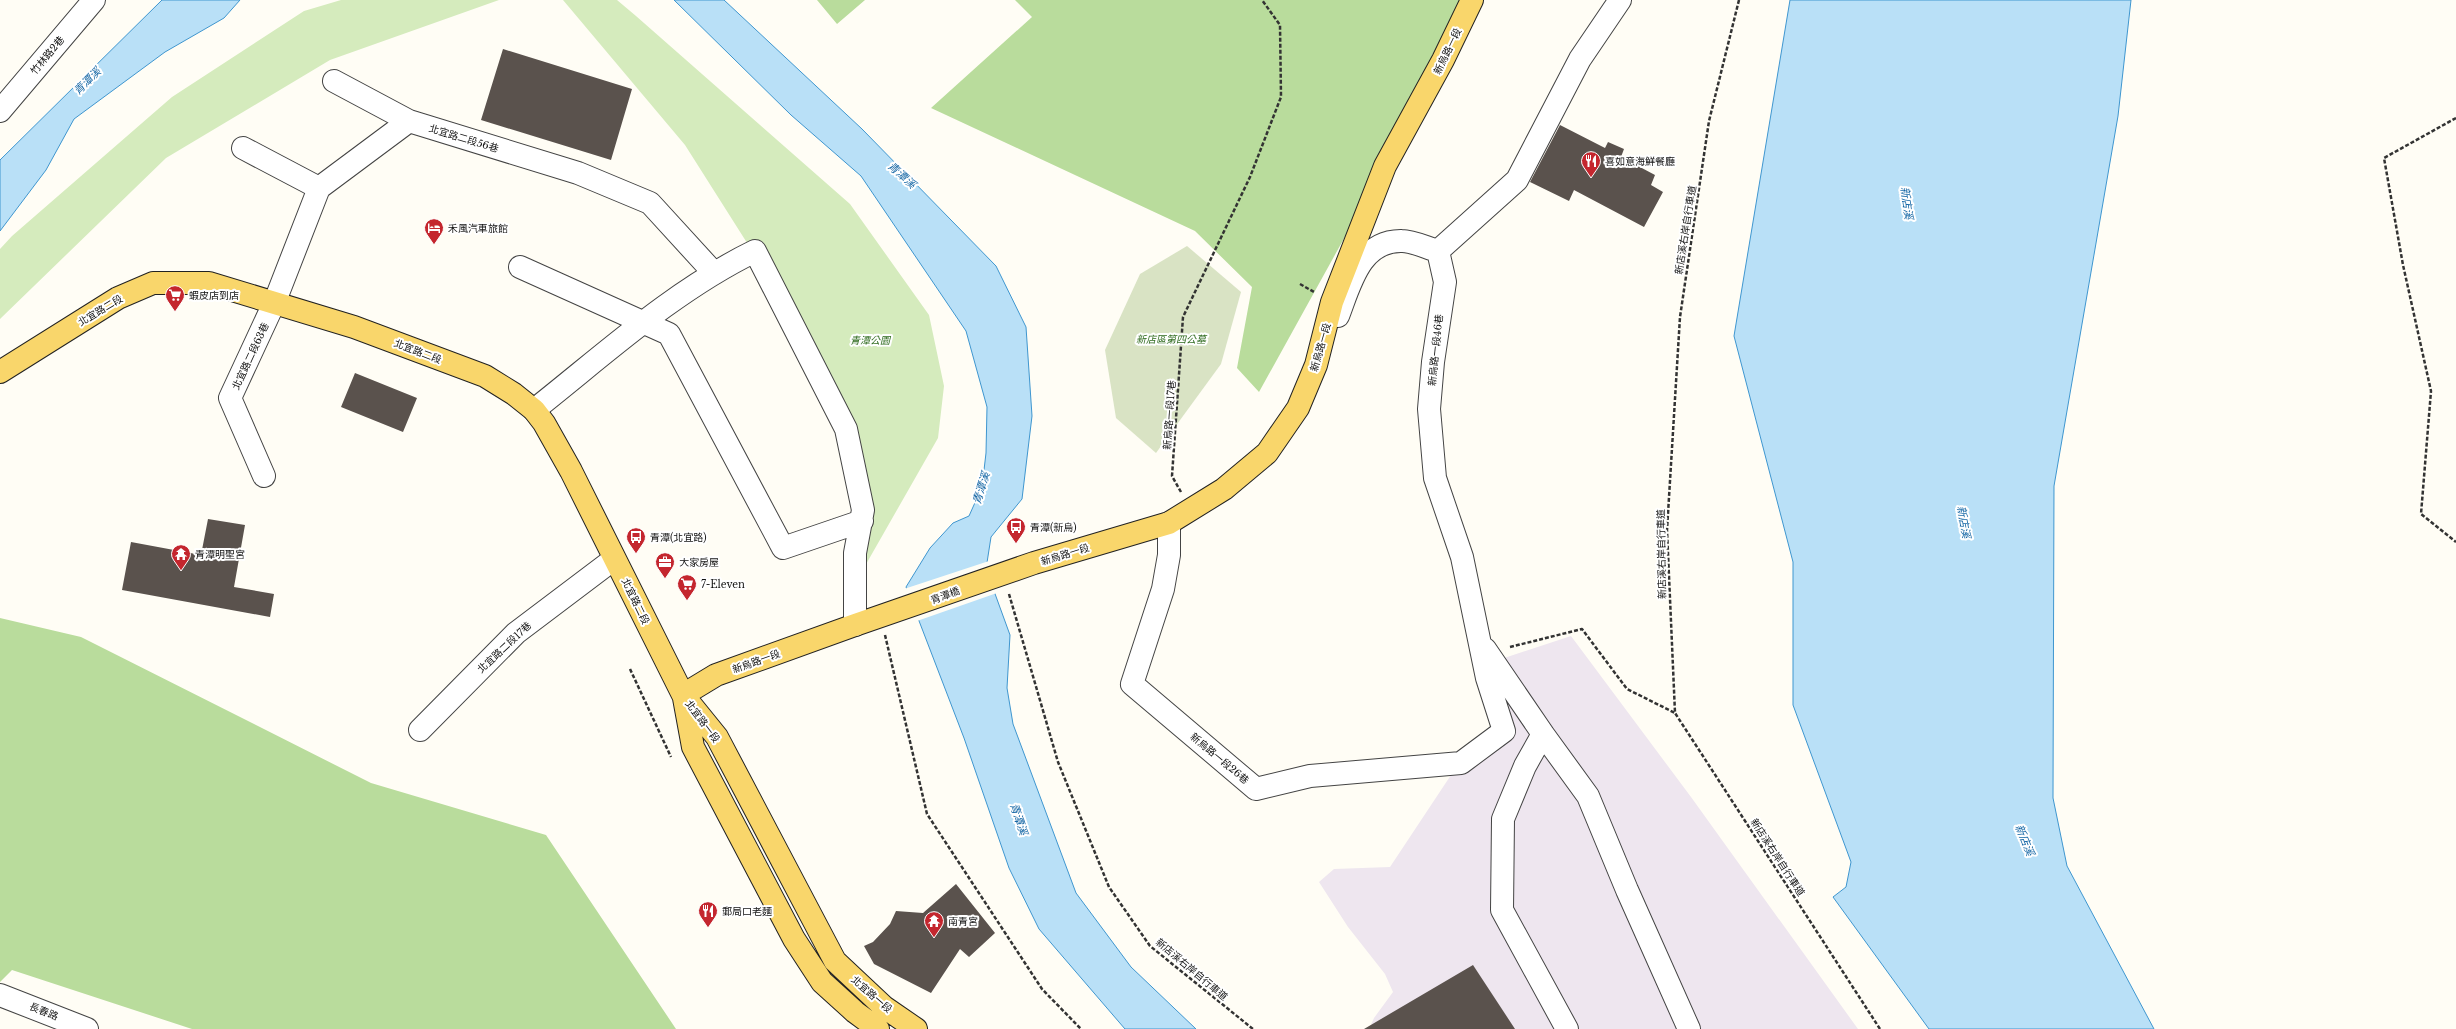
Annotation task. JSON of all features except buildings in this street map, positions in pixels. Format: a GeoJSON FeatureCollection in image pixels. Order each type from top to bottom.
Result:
{"type":"FeatureCollection","features":[{"type":"Feature","properties":{"kind":"main road","name":"新烏路一段"},"geometry":{"type":"LineString","coordinates":[[1034,563],[1169,523],[1224,490],[1267,453],[1298,408],[1316,365],[1332,302],[1385,166],[1443,60],[1472,0]]}},
{"type":"Feature","properties":{"kind":"main road","name":"北宜路二段"},"geometry":{"type":"LineString","coordinates":[[0,372],[118,298],[153,283],[209,282],[275,301],[354,327],[485,376],[534,410],[571,471],[683,695]]}},
{"type":"Feature","properties":{"kind":"main road","name":"青潭橋"},"geometry":{"type":"LineString","coordinates":[[855,625],[1034,563]]}},
{"type":"Feature","properties":{"kind":"main road","name":"新烏路一段"},"geometry":{"type":"LineString","coordinates":[[683,695],[716,675],[855,625]]}},
{"type":"Feature","properties":{"kind":"main road","name":"北宜路一段"},"geometry":{"type":"LineString","coordinates":[[683,695],[693,747],[794,939],[822,982],[855,1012],[878,1029]]}},
{"type":"Feature","properties":{"kind":"main road","name":"北宜路一段"},"geometry":{"type":"LineString","coordinates":[[683,695],[717,737],[835,961],[884,1007],[916,1029]]}},
{"type":"Feature","properties":{"kind":"street","name":"竹林路2巷"},"geometry":{"type":"LineString","coordinates":[[0,111],[94,0]]}},
{"type":"Feature","properties":{"kind":"street"},"geometry":{"type":"LineString","coordinates":[[1316,365],[1358,265],[1378,245],[1403,241],[1438,251],[1517,180],[1580,59],[1620,0]]}},
{"type":"Feature","properties":{"kind":"street","name":"北宜路二段56巷"},"geometry":{"type":"LineString","coordinates":[[334,81],[409,121],[578,173],[650,203],[714,273]]}},
{"type":"Feature","properties":{"kind":"street"},"geometry":{"type":"LineString","coordinates":[[275,301],[319,188],[409,121]]}},
{"type":"Feature","properties":{"kind":"street"},"geometry":{"type":"LineString","coordinates":[[243,148],[319,188]]}},
{"type":"Feature","properties":{"kind":"street"},"geometry":{"type":"LineString","coordinates":[[534,410],[641,322],[714,273],[755,250],[846,429],[863,510],[855,554],[855,625]]}},
{"type":"Feature","properties":{"kind":"street","name":"新烏路一段46巷"},"geometry":{"type":"LineString","coordinates":[[1438,251],[1445,282],[1433,362],[1429,409],[1435,478],[1462,557],[1480,642]]}},
{"type":"Feature","properties":{"kind":"street"},"geometry":{"type":"LineString","coordinates":[[520,267],[669,334],[783,548],[862,521]]}},
{"type":"Feature","properties":{"kind":"street","name":"北宜路二段63巷"},"geometry":{"type":"LineString","coordinates":[[264,476],[230,398],[275,301]]}},
{"type":"Feature","properties":{"kind":"street","name":"新烏路一段26巷"},"geometry":{"type":"LineString","coordinates":[[1169,523],[1169,555],[1163,589],[1132,684],[1256,789],[1310,776],[1461,763],[1504,731],[1487,678],[1480,642]]}},
{"type":"Feature","properties":{"kind":"street","name":"北宜路二段17巷"},"geometry":{"type":"LineString","coordinates":[[420,730],[516,633],[614,559]]}},
{"type":"Feature","properties":{"kind":"street"},"geometry":{"type":"LineString","coordinates":[[1480,642],[1543,734],[1588,796],[1627,890],[1689,1029]]}},
{"type":"Feature","properties":{"kind":"street"},"geometry":{"type":"LineString","coordinates":[[1543,734],[1524,766],[1503,819],[1502,910],[1567,1029]]}},
{"type":"Feature","properties":{"kind":"street","name":"長春路"},"geometry":{"type":"LineString","coordinates":[[0,995],[87,1029]]}},
{"type":"Feature","properties":{"kind":"path","name":"新烏路一段17巷"},"geometry":{"type":"LineString","coordinates":[[1190,510],[1172,476],[1183,317],[1250,177],[1281,97],[1280,25],[1262,0]]}},
{"type":"Feature","properties":{"kind":"path","name":"新店溪右岸自行車道"},"geometry":{"type":"LineString","coordinates":[[1739,0],[1710,121],[1680,317],[1667,530],[1675,713],[1880,1029]]}},
{"type":"Feature","properties":{"kind":"path"},"geometry":{"type":"LineString","coordinates":[[2456,118],[2384,158],[2403,264],[2431,391],[2421,514],[2456,542]]}},
{"type":"Feature","properties":{"kind":"path","name":"新店溪右岸自行車道"},"geometry":{"type":"LineString","coordinates":[[1004,574],[1058,762],[1109,887],[1150,946],[1253,1029]]}},
{"type":"Feature","properties":{"kind":"path"},"geometry":{"type":"LineString","coordinates":[[881,617],[926,814],[1042,989],[1081,1029]]}},
{"type":"Feature","properties":{"kind":"path"},"geometry":{"type":"LineString","coordinates":[[1506,648],[1582,629],[1627,689],[1675,713]]}},
{"type":"Feature","properties":{"kind":"path"},"geometry":{"type":"LineString","coordinates":[[630,669],[671,757]]}},
{"type":"Feature","properties":{"kind":"shaded area"},"geometry":{"type":"Polygon","coordinates":[[[1571,636],[1691,797],[1858,1029],[1369,1029],[1374,1018],[1393,992],[1385,974],[1348,927],[1319,882],[1334,869],[1390,867],[1451,775],[1514,734],[1489,663],[1571,636]]]}},
{"type":"Feature","properties":{"kind":"green space"},"geometry":{"type":"Polygon","coordinates":[[[341,0],[499,0],[330,60],[166,158],[0,319],[0,249],[12,236],[172,97],[304,11],[341,0]]]}},
{"type":"Feature","properties":{"kind":"green space","name":"青潭公園"},"geometry":{"type":"Polygon","coordinates":[[[563,0],[617,0],[636,16],[850,204],[929,315],[944,386],[938,438],[865,566],[835,410],[775,287],[685,145],[563,0]]]}},
{"type":"Feature","properties":{"kind":"green space"},"geometry":{"type":"Polygon","coordinates":[[[817,0],[865,0],[837,24],[817,0]]]}},
{"type":"Feature","properties":{"kind":"green space"},"geometry":{"type":"Polygon","coordinates":[[[1015,0],[1476,0],[1259,392],[1237,368],[1252,287],[1195,231],[931,108],[1032,17],[1015,0]]]}},
{"type":"Feature","properties":{"kind":"green space","name":"新店區第四公墓"},"geometry":{"type":"Polygon","coordinates":[[[1187,246],[1241,292],[1221,364],[1156,453],[1116,418],[1105,350],[1140,274],[1187,246]]]}},
{"type":"Feature","properties":{"kind":"green space"},"geometry":{"type":"Polygon","coordinates":[[[0,618],[81,637],[371,783],[546,835],[676,1029],[192,1029],[12,970],[0,982],[0,618]]]}},
{"type":"Feature","properties":{"kind":"water","name":"青潭溪"},"geometry":{"type":"Polygon","coordinates":[[[162,0],[240,0],[224,18],[165,52],[74,119],[46,170],[0,231],[0,160],[162,0]]]}},
{"type":"Feature","properties":{"kind":"water","name":"青潭溪"},"geometry":{"type":"Polygon","coordinates":[[[674,0],[724,0],[862,129],[996,266],[1026,327],[1032,416],[1022,499],[991,537],[986,569],[1010,635],[1007,688],[1013,724],[1076,893],[1131,967],[1196,1029],[1125,1029],[1039,929],[1009,868],[964,738],[906,587],[930,548],[953,523],[969,516],[982,487],[986,453],[987,407],[966,331],[861,176],[791,115],[674,0]]]}},
{"type":"Feature","properties":{"kind":"water","name":"新店溪"},"geometry":{"type":"Polygon","coordinates":[[[1790,0],[2131,0],[2118,116],[2054,486],[2053,798],[2067,866],[2154,1029],[1929,1029],[1833,897],[1846,887],[1851,862],[1793,705],[1793,562],[1734,336],[1790,0]]]}},
{"type":"Feature","properties":{"kind":"pier"},"geometry":{"type":"Polygon","coordinates":[[[989,561],[988,569],[997,593],[917,621],[904,589],[989,561]]]}},
{"type":"Feature","properties":{"kind":"place","name":"喜如意海鮮餐廳"},"geometry":{"type":"Point","coordinates":[1591,178]}},
{"type":"Feature","properties":{"kind":"place","name":"禾風汽車旅館"},"geometry":{"type":"Point","coordinates":[434,245]}},
{"type":"Feature","properties":{"kind":"place","name":"蝦皮店到店"},"geometry":{"type":"Point","coordinates":[175,312]}},
{"type":"Feature","properties":{"kind":"place","name":"青潭(新烏)"},"geometry":{"type":"Point","coordinates":[1016,544]}},
{"type":"Feature","properties":{"kind":"place","name":"青潭(北宜路)"},"geometry":{"type":"Point","coordinates":[636,554]}},
{"type":"Feature","properties":{"kind":"place","name":"青潭明聖宮"},"geometry":{"type":"Point","coordinates":[181,571]}},
{"type":"Feature","properties":{"kind":"place","name":"大家房屋"},"geometry":{"type":"Point","coordinates":[665,579]}},
{"type":"Feature","properties":{"kind":"place","name":"7-Eleven"},"geometry":{"type":"Point","coordinates":[687,601]}},
{"type":"Feature","properties":{"kind":"place","name":"郵局口老麵"},"geometry":{"type":"Point","coordinates":[708,928]}},
{"type":"Feature","properties":{"kind":"place","name":"南青宮"},"geometry":{"type":"Point","coordinates":[934,938]}}]}
